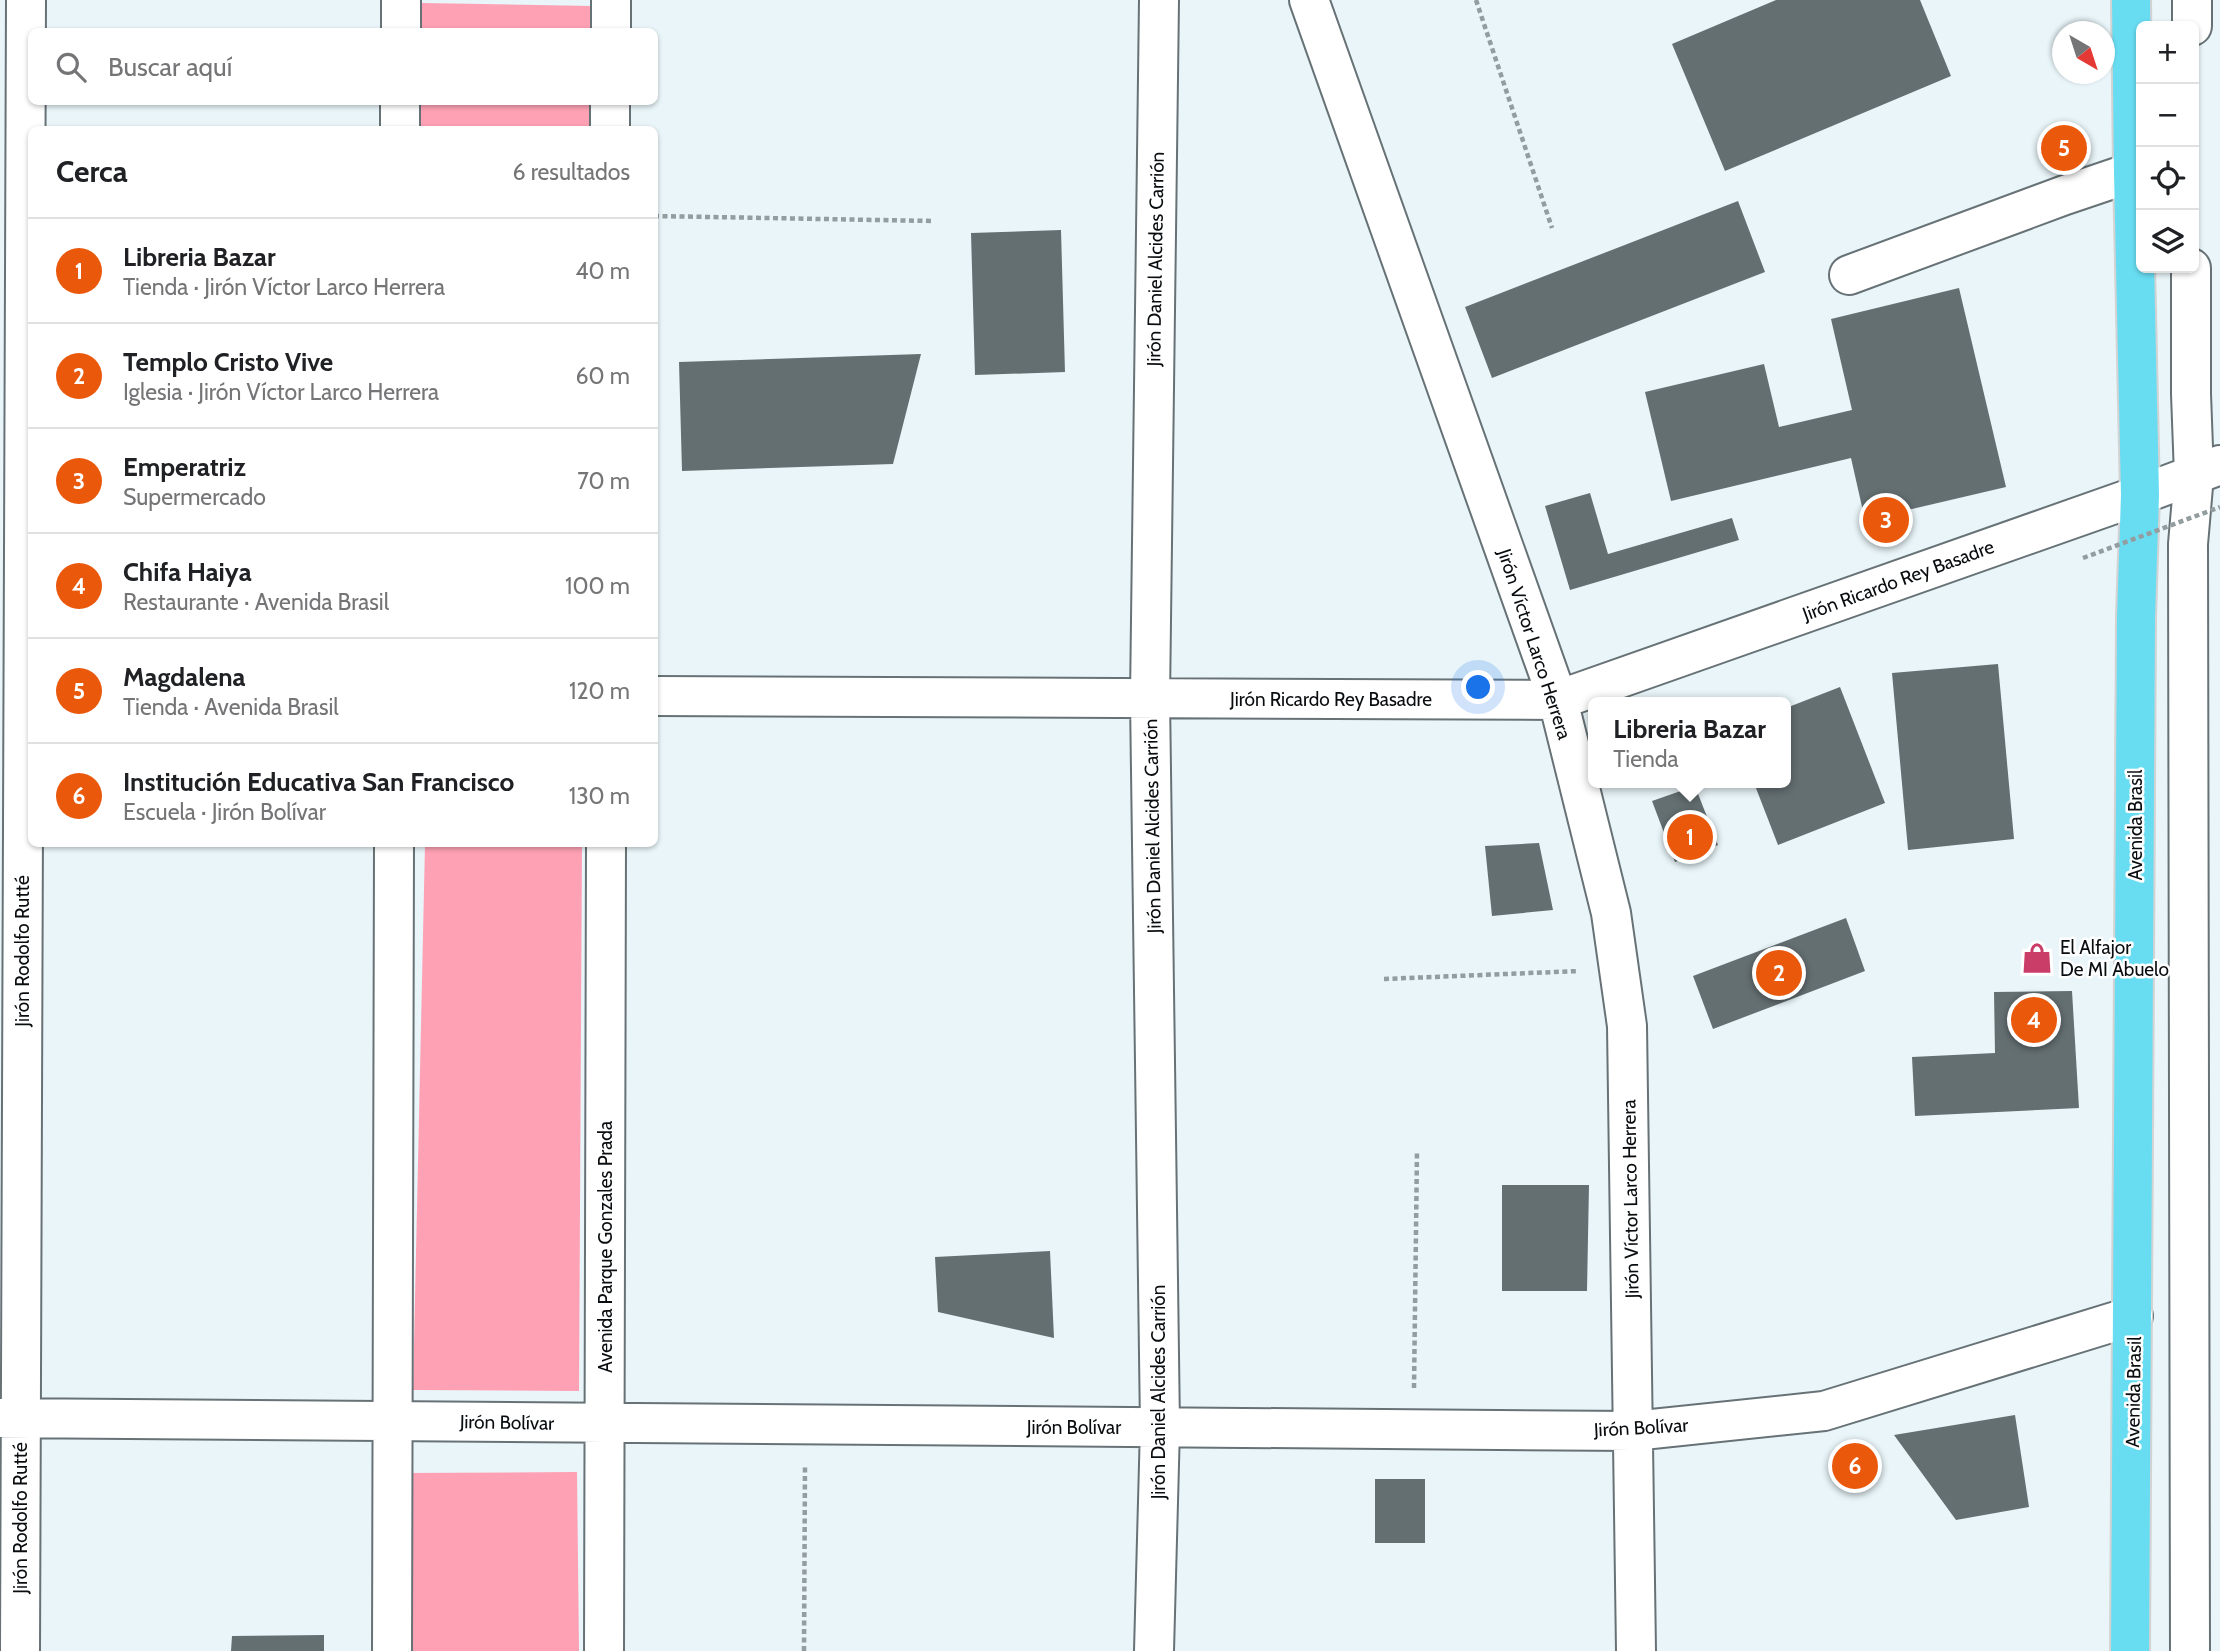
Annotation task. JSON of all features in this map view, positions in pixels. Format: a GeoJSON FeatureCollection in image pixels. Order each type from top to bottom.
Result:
{"type":"FeatureCollection","features":[{"type":"Feature","properties":{"kind":"main road","name":"Avenida Brasil"},"geometry":{"type":"LineString","coordinates":[[2130,1651],[2136,617],[2140,495],[2131,0]]}},
{"type":"Feature","properties":{"kind":"street","name":"Jirón Rodolfo Rutté"},"geometry":{"type":"LineString","coordinates":[[20,1651],[10,1418],[26,0]]}},
{"type":"Feature","properties":{"kind":"street"},"geometry":{"type":"LineString","coordinates":[[401,0],[401,28]]}},
{"type":"Feature","properties":{"kind":"street"},"geometry":{"type":"LineString","coordinates":[[611,0],[611,28]]}},
{"type":"Feature","properties":{"kind":"street","name":"Jirón Daniel Alcides Carrión"},"geometry":{"type":"LineString","coordinates":[[1154,1651],[1160,1427],[1150,698],[1159,0]]}},
{"type":"Feature","properties":{"kind":"street","name":"Jirón Víctor Larco Herrera"},"geometry":{"type":"LineString","coordinates":[[1308,0],[1558,701],[1611,912],[1627,1026],[1636,1651]]}},
{"type":"Feature","properties":{"kind":"street"},"geometry":{"type":"LineString","coordinates":[[2192,0],[2192,21]]}},
{"type":"Feature","properties":{"kind":"street"},"geometry":{"type":"LineString","coordinates":[[400,105],[400,126]]}},
{"type":"Feature","properties":{"kind":"street"},"geometry":{"type":"LineString","coordinates":[[610,105],[610,126]]}},
{"type":"Feature","properties":{"kind":"street"},"geometry":{"type":"LineString","coordinates":[[1849,275],[2133,172]]}},
{"type":"Feature","properties":{"kind":"street"},"geometry":{"type":"LineString","coordinates":[[2190,1651],[2188,544],[2207,470],[2191,394],[2191,273]]}},
{"type":"Feature","properties":{"kind":"street","name":"Jirón Ricardo Rey Basadre"},"geometry":{"type":"LineString","coordinates":[[658,696],[1558,701],[2207,470]]}},
{"type":"Feature","properties":{"kind":"street"},"geometry":{"type":"LineString","coordinates":[[2136,617],[2188,544]]}},
{"type":"Feature","properties":{"kind":"street"},"geometry":{"type":"LineString","coordinates":[[392,1651],[394,847]]}},
{"type":"Feature","properties":{"kind":"street","name":"Avenida Parque Gonzales Prada"},"geometry":{"type":"LineString","coordinates":[[604,1651],[606,847]]}},
{"type":"Feature","properties":{"kind":"street","name":"Jirón Bolívar"},"geometry":{"type":"LineString","coordinates":[[10,1418],[1633,1431],[1824,1411],[2133,1316]]}},
{"type":"Feature","properties":{"kind":"path"},"geometry":{"type":"LineString","coordinates":[[1476,0],[1552,228]]}},
{"type":"Feature","properties":{"kind":"path"},"geometry":{"type":"LineString","coordinates":[[658,216],[934,221]]}},
{"type":"Feature","properties":{"kind":"path"},"geometry":{"type":"LineString","coordinates":[[2083,558],[2220,508]]}},
{"type":"Feature","properties":{"kind":"path"},"geometry":{"type":"LineString","coordinates":[[1384,979],[1620,970]]}},
{"type":"Feature","properties":{"kind":"path"},"geometry":{"type":"LineString","coordinates":[[1413,1429],[1417,1151]]}},
{"type":"Feature","properties":{"kind":"path"},"geometry":{"type":"LineString","coordinates":[[804,1651],[805,1424]]}},
{"type":"Feature","properties":{"kind":"shaded area"},"geometry":{"type":"Polygon","coordinates":[[[422,3],[591,6],[591,28],[422,28],[422,3]]]}},
{"type":"Feature","properties":{"kind":"shaded area"},"geometry":{"type":"Polygon","coordinates":[[[421,105],[591,105],[591,126],[420,126],[421,105]]]}},
{"type":"Feature","properties":{"kind":"shaded area"},"geometry":{"type":"Polygon","coordinates":[[[425,847],[582,847],[579,1391],[413,1390],[425,847]]]}},
{"type":"Feature","properties":{"kind":"shaded area"},"geometry":{"type":"Polygon","coordinates":[[[577,1472],[579,1651],[409,1651],[405,1473],[577,1472]]]}},
{"type":"Feature","properties":{"kind":"building"},"geometry":{"type":"Polygon","coordinates":[[[1776,0],[1920,0],[1951,76],[1725,171],[1672,44],[1776,0]]]}},
{"type":"Feature","properties":{"kind":"building"},"geometry":{"type":"Polygon","coordinates":[[[1738,201],[1765,272],[1492,378],[1465,307],[1738,201]]]}},
{"type":"Feature","properties":{"kind":"building"},"geometry":{"type":"Polygon","coordinates":[[[1061,230],[1065,372],[975,375],[971,233],[1061,230]]]}},
{"type":"Feature","properties":{"kind":"building"},"geometry":{"type":"Polygon","coordinates":[[[1959,288],[2006,487],[1865,520],[1851,458],[1671,501],[1645,392],[1764,364],[1779,427],[1852,410],[1831,319],[1959,288]]]}},
{"type":"Feature","properties":{"kind":"building"},"geometry":{"type":"Polygon","coordinates":[[[921,354],[893,464],[682,471],[679,362],[921,354]]]}},
{"type":"Feature","properties":{"kind":"building"},"geometry":{"type":"Polygon","coordinates":[[[1590,493],[1608,554],[1732,518],[1739,540],[1570,590],[1545,506],[1590,493]]]}},
{"type":"Feature","properties":{"kind":"building"},"geometry":{"type":"Polygon","coordinates":[[[1998,664],[2014,839],[1908,850],[1892,673],[1998,664]]]}},
{"type":"Feature","properties":{"kind":"building"},"geometry":{"type":"Polygon","coordinates":[[[1840,687],[1885,803],[1778,845],[1756,788],[1791,788],[1791,706],[1840,687]]]}},
{"type":"Feature","properties":{"kind":"building"},"geometry":{"type":"Polygon","coordinates":[[[1696,788],[1718,845],[1675,862],[1652,801],[1696,788]]]}},
{"type":"Feature","properties":{"kind":"building"},"geometry":{"type":"Polygon","coordinates":[[[1539,843],[1553,910],[1492,916],[1485,846],[1539,843]]]}},
{"type":"Feature","properties":{"kind":"building"},"geometry":{"type":"Polygon","coordinates":[[[1846,918],[1865,971],[1713,1029],[1693,976],[1846,918]]]}},
{"type":"Feature","properties":{"kind":"building"},"geometry":{"type":"Polygon","coordinates":[[[2072,991],[2079,1108],[1915,1116],[1912,1057],[1995,1053],[1994,992],[2072,991]]]}},
{"type":"Feature","properties":{"kind":"building"},"geometry":{"type":"Polygon","coordinates":[[[1502,1185],[1589,1185],[1587,1291],[1502,1291],[1502,1185]]]}},
{"type":"Feature","properties":{"kind":"building"},"geometry":{"type":"Polygon","coordinates":[[[1050,1251],[1054,1338],[938,1312],[935,1257],[1050,1251]]]}},
{"type":"Feature","properties":{"kind":"building"},"geometry":{"type":"Polygon","coordinates":[[[2015,1415],[2029,1507],[1956,1520],[1894,1435],[2015,1415]]]}},
{"type":"Feature","properties":{"kind":"building"},"geometry":{"type":"Polygon","coordinates":[[[1375,1479],[1425,1479],[1425,1543],[1375,1543],[1375,1479]]]}},
{"type":"Feature","properties":{"kind":"building"},"geometry":{"type":"Polygon","coordinates":[[[324,1635],[324,1651],[231,1651],[232,1636],[324,1635]]]}},
{"type":"Feature","properties":{"kind":"place","name":"Magdalena"},"geometry":{"type":"Point","coordinates":[2064,148]}},
{"type":"Feature","properties":{"kind":"place","name":"Emperatriz"},"geometry":{"type":"Point","coordinates":[1886,520]}},
{"type":"Feature","properties":{"kind":"place","name":"Libreria Bazar"},"geometry":{"type":"Point","coordinates":[1690,837]}},
{"type":"Feature","properties":{"kind":"place","name":"El Alfajor De MI Abuelo"},"geometry":{"type":"Point","coordinates":[2037,958]}},
{"type":"Feature","properties":{"kind":"place","name":"Templo Cristo Vive"},"geometry":{"type":"Point","coordinates":[1779,973]}},
{"type":"Feature","properties":{"kind":"place","name":"Chifa Haiya"},"geometry":{"type":"Point","coordinates":[2034,1020]}},
{"type":"Feature","properties":{"kind":"place","name":"Institución Educativa San Francisco"},"geometry":{"type":"Point","coordinates":[1855,1466]}}]}
